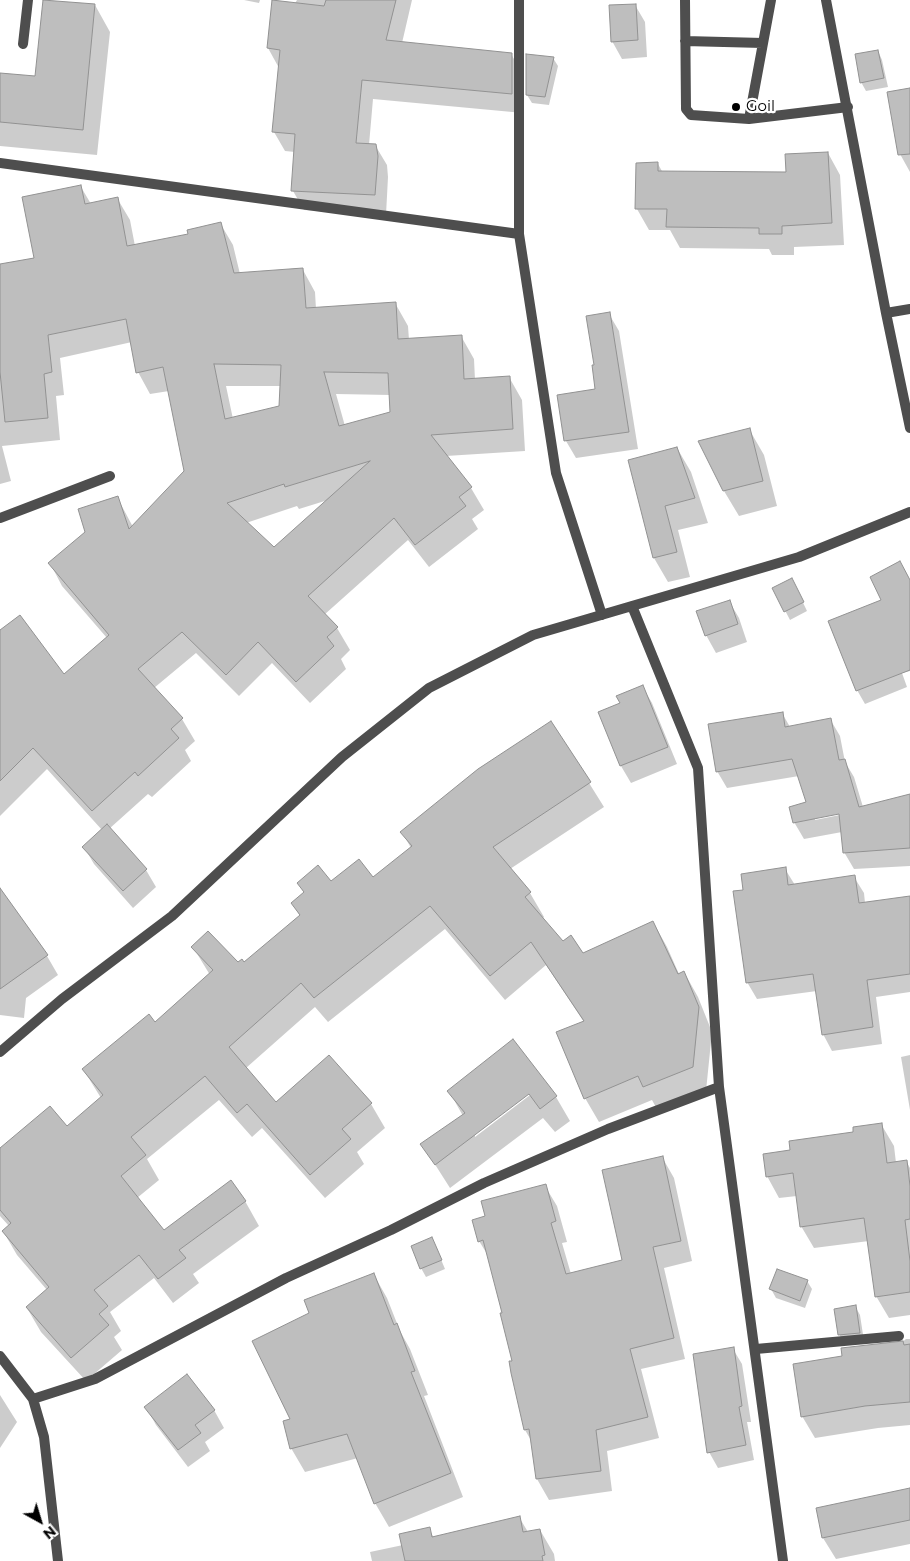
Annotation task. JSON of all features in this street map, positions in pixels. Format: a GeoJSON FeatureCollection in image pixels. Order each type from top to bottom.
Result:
{"type":"FeatureCollection","features":[{"type":"Feature","properties":{"kind":"street"},"geometry":{"type":"LineString","coordinates":[[23,44],[28,0]]}},
{"type":"Feature","properties":{"kind":"street"},"geometry":{"type":"LineString","coordinates":[[519,0],[519,234],[556,473],[602,615]]}},
{"type":"Feature","properties":{"kind":"street"},"geometry":{"type":"LineString","coordinates":[[685,0],[686,109],[691,115],[749,119],[848,107]]}},
{"type":"Feature","properties":{"kind":"street"},"geometry":{"type":"LineString","coordinates":[[749,119],[771,0]]}},
{"type":"Feature","properties":{"kind":"street"},"geometry":{"type":"LineString","coordinates":[[826,0],[910,428]]}},
{"type":"Feature","properties":{"kind":"street"},"geometry":{"type":"LineString","coordinates":[[685,41],[763,43]]}},
{"type":"Feature","properties":{"kind":"street"},"geometry":{"type":"LineString","coordinates":[[0,163],[519,234]]}},
{"type":"Feature","properties":{"kind":"street"},"geometry":{"type":"LineString","coordinates":[[886,313],[910,309]]}},
{"type":"Feature","properties":{"kind":"street"},"geometry":{"type":"LineString","coordinates":[[0,518],[110,476]]}},
{"type":"Feature","properties":{"kind":"street"},"geometry":{"type":"LineString","coordinates":[[0,1052],[62,999],[172,916],[342,757],[429,688],[533,635],[799,557],[910,512]]}},
{"type":"Feature","properties":{"kind":"street"},"geometry":{"type":"LineString","coordinates":[[632,606],[698,768],[719,1087],[756,1349],[783,1561]]}},
{"type":"Feature","properties":{"kind":"street"},"geometry":{"type":"LineString","coordinates":[[33,1399],[95,1379],[286,1278],[391,1230],[484,1184],[608,1129],[719,1087]]}},
{"type":"Feature","properties":{"kind":"street"},"geometry":{"type":"LineString","coordinates":[[756,1349],[900,1336]]}},
{"type":"Feature","properties":{"kind":"street"},"geometry":{"type":"LineString","coordinates":[[0,1356],[33,1399],[44,1437],[58,1561]]}},
{"type":"Feature","properties":{"kind":"building"},"geometry":{"type":"Polygon","coordinates":[[[43,0],[95,4],[83,130],[0,122],[0,73],[35,76],[43,0]]]}},
{"type":"Feature","properties":{"kind":"building"},"geometry":{"type":"Polygon","coordinates":[[[272,0],[324,6],[326,0],[396,0],[386,40],[512,53],[512,94],[362,80],[356,143],[376,144],[378,156],[375,195],[291,191],[295,134],[272,132],[280,50],[267,48],[272,0]]]}},
{"type":"Feature","properties":{"kind":"building"},"geometry":{"type":"Polygon","coordinates":[[[636,4],[638,40],[611,42],[609,5],[636,4]]]}},
{"type":"Feature","properties":{"kind":"building"},"geometry":{"type":"Polygon","coordinates":[[[878,50],[884,78],[860,83],[855,54],[878,50]]]}},
{"type":"Feature","properties":{"kind":"building"},"geometry":{"type":"Polygon","coordinates":[[[526,54],[554,57],[545,97],[526,95],[526,54]]]}},
{"type":"Feature","properties":{"kind":"building"},"geometry":{"type":"Polygon","coordinates":[[[910,88],[910,154],[898,155],[887,92],[910,88]]]}},
{"type":"Feature","properties":{"kind":"building"},"geometry":{"type":"Polygon","coordinates":[[[828,152],[832,223],[782,226],[782,234],[759,234],[759,228],[666,227],[667,209],[635,209],[636,163],[658,162],[658,171],[786,172],[785,154],[828,152]]]}},
{"type":"Feature","properties":{"kind":"building"},"geometry":{"type":"Polygon","coordinates":[[[81,185],[85,204],[118,197],[127,246],[188,234],[187,230],[221,222],[234,273],[303,268],[306,308],[396,302],[398,339],[462,335],[464,379],[510,376],[513,429],[431,435],[472,487],[459,497],[466,506],[415,545],[394,518],[308,596],[338,627],[327,637],[334,646],[296,682],[258,642],[226,675],[182,632],[138,669],[183,718],[171,729],[179,738],[138,776],[135,772],[92,811],[33,748],[0,781],[0,630],[20,615],[64,674],[109,635],[48,563],[85,532],[78,509],[118,496],[129,529],[184,471],[163,367],[136,373],[126,319],[48,335],[52,372],[44,374],[48,418],[5,422],[0,372],[0,264],[34,258],[22,197],[81,185]],[[214,364],[225,419],[279,406],[281,365],[214,364]],[[324,372],[339,426],[390,412],[388,373],[324,372]],[[370,461],[285,487],[284,484],[227,503],[274,547],[370,461]]]}},
{"type":"Feature","properties":{"kind":"building"},"geometry":{"type":"Polygon","coordinates":[[[610,312],[629,432],[564,441],[557,395],[595,389],[592,365],[594,365],[586,316],[610,312]]]}},
{"type":"Feature","properties":{"kind":"building"},"geometry":{"type":"Polygon","coordinates":[[[750,428],[763,481],[723,491],[698,441],[750,428]]]}},
{"type":"Feature","properties":{"kind":"building"},"geometry":{"type":"Polygon","coordinates":[[[677,447],[695,498],[665,506],[677,552],[653,558],[628,460],[677,447]]]}},
{"type":"Feature","properties":{"kind":"building"},"geometry":{"type":"Polygon","coordinates":[[[900,561],[910,580],[910,670],[856,691],[828,621],[881,600],[870,577],[900,561]]]}},
{"type":"Feature","properties":{"kind":"building"},"geometry":{"type":"Polygon","coordinates":[[[792,578],[804,602],[784,612],[772,588],[792,578]]]}},
{"type":"Feature","properties":{"kind":"building"},"geometry":{"type":"Polygon","coordinates":[[[730,600],[738,624],[705,636],[696,611],[730,600]]]}},
{"type":"Feature","properties":{"kind":"building"},"geometry":{"type":"Polygon","coordinates":[[[643,685],[668,747],[620,766],[598,712],[620,703],[616,696],[643,685]]]}},
{"type":"Feature","properties":{"kind":"building"},"geometry":{"type":"Polygon","coordinates":[[[783,712],[785,727],[831,718],[839,760],[845,759],[859,807],[910,794],[910,848],[843,853],[839,814],[793,823],[789,807],[806,802],[792,759],[716,772],[708,724],[783,712]]]}},
{"type":"Feature","properties":{"kind":"building"},"geometry":{"type":"Polygon","coordinates":[[[551,721],[591,782],[493,847],[531,892],[525,897],[563,941],[571,935],[583,953],[653,921],[678,974],[684,971],[699,1007],[693,1067],[643,1087],[638,1076],[584,1099],[556,1032],[584,1021],[531,942],[490,976],[430,906],[314,998],[301,983],[229,1047],[276,1102],[329,1055],[372,1103],[342,1129],[351,1139],[310,1175],[247,1104],[237,1113],[205,1076],[131,1137],[146,1155],[121,1176],[164,1230],[231,1180],[246,1201],[179,1250],[186,1258],[158,1279],[139,1255],[94,1290],[108,1306],[99,1314],[109,1325],[71,1358],[26,1307],[49,1287],[2,1231],[11,1223],[0,1210],[0,1148],[50,1106],[67,1126],[103,1095],[82,1069],[149,1014],[155,1022],[213,970],[191,947],[208,931],[238,962],[242,959],[244,962],[300,915],[291,903],[304,892],[297,883],[318,865],[331,881],[359,859],[373,877],[412,846],[400,832],[478,769],[551,721]]]}},
{"type":"Feature","properties":{"kind":"building"},"geometry":{"type":"Polygon","coordinates":[[[107,824],[147,869],[123,891],[82,847],[107,824]]]}},
{"type":"Feature","properties":{"kind":"building"},"geometry":{"type":"Polygon","coordinates":[[[786,867],[788,885],[855,875],[859,903],[910,896],[910,974],[867,980],[873,1027],[822,1035],[813,974],[746,983],[733,891],[743,890],[741,874],[786,867]]]}},
{"type":"Feature","properties":{"kind":"building"},"geometry":{"type":"Polygon","coordinates":[[[0,888],[48,955],[0,989],[0,888]]]}},
{"type":"Feature","properties":{"kind":"building"},"geometry":{"type":"Polygon","coordinates":[[[513,1039],[557,1096],[540,1109],[529,1094],[435,1165],[420,1144],[465,1113],[447,1091],[513,1039]]]}},
{"type":"Feature","properties":{"kind":"building"},"geometry":{"type":"Polygon","coordinates":[[[882,1123],[887,1163],[907,1160],[910,1186],[910,1219],[905,1220],[910,1261],[910,1292],[875,1297],[864,1218],[800,1227],[793,1173],[766,1177],[763,1154],[790,1150],[789,1141],[853,1132],[853,1127],[882,1123]]]}},
{"type":"Feature","properties":{"kind":"building"},"geometry":{"type":"Polygon","coordinates":[[[663,1156],[681,1241],[653,1247],[674,1338],[630,1349],[648,1417],[596,1430],[601,1471],[536,1479],[529,1429],[524,1430],[511,1373],[509,1361],[512,1361],[500,1313],[502,1313],[483,1240],[478,1242],[472,1220],[485,1216],[481,1201],[546,1184],[556,1221],[551,1223],[566,1274],[622,1260],[602,1170],[663,1156]]]}},
{"type":"Feature","properties":{"kind":"building"},"geometry":{"type":"Polygon","coordinates":[[[432,1237],[442,1260],[420,1269],[411,1246],[432,1237]]]}},
{"type":"Feature","properties":{"kind":"building"},"geometry":{"type":"Polygon","coordinates":[[[777,1269],[808,1280],[800,1301],[769,1289],[777,1269]]]}},
{"type":"Feature","properties":{"kind":"building"},"geometry":{"type":"Polygon","coordinates":[[[374,1273],[394,1325],[397,1323],[415,1371],[411,1372],[451,1473],[374,1504],[347,1434],[290,1449],[283,1421],[290,1419],[252,1341],[309,1313],[304,1300],[374,1273]]]}},
{"type":"Feature","properties":{"kind":"building"},"geometry":{"type":"Polygon","coordinates":[[[856,1305],[860,1333],[838,1335],[834,1309],[856,1305]]]}},
{"type":"Feature","properties":{"kind":"building"},"geometry":{"type":"Polygon","coordinates":[[[903,1341],[904,1345],[910,1344],[910,1402],[865,1406],[801,1417],[793,1364],[842,1356],[841,1348],[903,1341]]]}},
{"type":"Feature","properties":{"kind":"building"},"geometry":{"type":"Polygon","coordinates":[[[734,1347],[742,1406],[739,1407],[746,1445],[707,1453],[693,1354],[734,1347]]]}},
{"type":"Feature","properties":{"kind":"building"},"geometry":{"type":"Polygon","coordinates":[[[187,1374],[215,1410],[195,1425],[201,1433],[178,1450],[144,1407],[187,1374]]]}},
{"type":"Feature","properties":{"kind":"building"},"geometry":{"type":"Polygon","coordinates":[[[910,1488],[910,1520],[822,1538],[816,1508],[910,1488]]]}},
{"type":"Feature","properties":{"kind":"building"},"geometry":{"type":"Polygon","coordinates":[[[520,1516],[523,1532],[540,1529],[545,1555],[542,1556],[543,1561],[405,1561],[399,1534],[430,1527],[432,1537],[520,1516]]]}},
{"type":"Feature","properties":{"kind":"place","name":"Goil"},"geometry":{"type":"Point","coordinates":[736,107]}}]}
